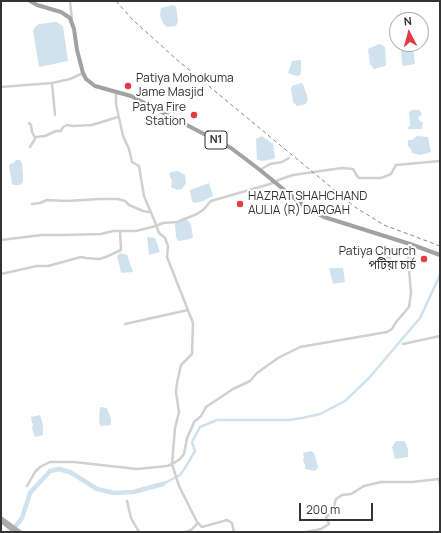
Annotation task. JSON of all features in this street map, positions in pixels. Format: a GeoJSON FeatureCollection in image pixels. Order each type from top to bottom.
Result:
{"type":"FeatureCollection","features":[{"type":"Feature","properties":{"kind":"highway"},"geometry":{"type":"LineString","coordinates":[[30,1],[37,5],[63,13],[70,18],[73,24],[82,73]]}},
{"type":"Feature","properties":{"kind":"highway","name":"N1"},"geometry":{"type":"LineString","coordinates":[[82,73],[86,79],[95,86],[131,96],[231,148],[291,194],[305,207],[324,217],[413,245],[439,255]]}},
{"type":"Feature","properties":{"kind":"main road"},"geometry":{"type":"LineString","coordinates":[[2,521],[20,532]]}},
{"type":"Feature","properties":{"kind":"main road"},"geometry":{"type":"LineString","coordinates":[[2,521],[15,532]]}},
{"type":"Feature","properties":{"kind":"street"},"geometry":{"type":"LineString","coordinates":[[70,1],[73,24]]}},
{"type":"Feature","properties":{"kind":"street"},"geometry":{"type":"LineString","coordinates":[[1,87],[52,83],[70,79],[82,73]]}},
{"type":"Feature","properties":{"kind":"street"},"geometry":{"type":"LineString","coordinates":[[52,83],[55,115]]}},
{"type":"Feature","properties":{"kind":"street"},"geometry":{"type":"LineString","coordinates":[[117,92],[115,100],[123,136],[129,149],[132,162],[139,166],[144,196],[159,233],[165,238],[168,246],[168,256],[193,323],[192,354],[181,365],[176,383],[179,412],[174,428],[172,464],[179,486],[198,523],[202,527],[227,520],[232,523],[234,532]]}},
{"type":"Feature","properties":{"kind":"street"},"geometry":{"type":"LineString","coordinates":[[30,147],[35,138],[45,136],[56,131],[61,131],[63,127],[67,125],[92,125],[118,117]]}},
{"type":"Feature","properties":{"kind":"street"},"geometry":{"type":"LineString","coordinates":[[29,123],[35,138]]}},
{"type":"Feature","properties":{"kind":"street"},"geometry":{"type":"LineString","coordinates":[[260,170],[270,164],[282,162],[289,158]]}},
{"type":"Feature","properties":{"kind":"street"},"geometry":{"type":"LineString","coordinates":[[1,240],[42,235],[101,234],[113,231],[136,231],[163,223],[177,222],[197,214],[211,201],[293,175],[342,168],[353,169],[360,178],[381,178],[391,174],[396,165],[440,161]]}},
{"type":"Feature","properties":{"kind":"street"},"geometry":{"type":"LineString","coordinates":[[32,204],[47,200],[118,200],[125,201],[129,205],[143,211],[150,212]]}},
{"type":"Feature","properties":{"kind":"street"},"geometry":{"type":"LineString","coordinates":[[1,274],[37,266],[48,266],[81,257],[99,259],[121,250],[120,231]]}},
{"type":"Feature","properties":{"kind":"street"},"geometry":{"type":"LineString","coordinates":[[27,486],[40,467],[50,462],[74,462],[137,469],[172,464],[180,459],[184,454],[187,438],[192,426],[201,416],[206,407],[234,389],[250,381],[257,373],[278,358],[300,347],[379,334],[392,329],[409,307],[411,294],[408,258],[413,245]]}},
{"type":"Feature","properties":{"kind":"street"},"geometry":{"type":"LineString","coordinates":[[125,324],[188,310]]}},
{"type":"Feature","properties":{"kind":"street"},"geometry":{"type":"LineString","coordinates":[[403,344],[440,336]]}},
{"type":"Feature","properties":{"kind":"street"},"geometry":{"type":"LineString","coordinates":[[306,532],[320,529],[329,524],[326,517],[332,512],[336,499],[342,495],[351,494],[364,486],[381,482],[418,482],[439,479],[440,485]]}},
{"type":"Feature","properties":{"kind":"street"},"geometry":{"type":"LineString","coordinates":[[127,501],[131,518],[139,532]]}},
{"type":"Feature","properties":{"kind":"street"},"geometry":{"type":"LineString","coordinates":[[186,532],[191,530],[198,523]]}},
{"type":"Feature","properties":{"kind":"water"},"geometry":{"type":"Polygon","coordinates":[[[173,5],[176,7],[178,21],[176,26],[167,27],[163,23],[160,16],[161,8],[173,5]]]}},
{"type":"Feature","properties":{"kind":"water"},"geometry":{"type":"Polygon","coordinates":[[[56,22],[63,26],[68,61],[39,67],[33,31],[39,24],[56,22]]]}},
{"type":"Feature","properties":{"kind":"water"},"geometry":{"type":"Polygon","coordinates":[[[379,44],[385,47],[386,64],[385,66],[374,69],[370,64],[368,49],[379,44]]]}},
{"type":"Feature","properties":{"kind":"water"},"geometry":{"type":"Polygon","coordinates":[[[401,52],[413,52],[415,64],[404,66],[402,64],[401,52]]]}},
{"type":"Feature","properties":{"kind":"water"},"geometry":{"type":"Polygon","coordinates":[[[301,60],[301,74],[298,76],[288,73],[292,61],[301,60]]]}},
{"type":"Feature","properties":{"kind":"water"},"geometry":{"type":"Polygon","coordinates":[[[301,83],[303,84],[308,99],[306,104],[297,106],[293,102],[291,89],[292,86],[301,83]]]}},
{"type":"Feature","properties":{"kind":"water"},"geometry":{"type":"Polygon","coordinates":[[[412,110],[419,110],[422,113],[418,118],[421,122],[423,122],[422,129],[408,129],[410,126],[409,112],[412,110]]]}},
{"type":"Feature","properties":{"kind":"water"},"geometry":{"type":"Polygon","coordinates":[[[262,136],[273,144],[274,159],[262,161],[257,160],[256,139],[262,136]]]}},
{"type":"Feature","properties":{"kind":"water"},"geometry":{"type":"Polygon","coordinates":[[[417,136],[428,137],[431,152],[420,155],[412,153],[408,146],[408,140],[412,140],[417,136]]]}},
{"type":"Feature","properties":{"kind":"water"},"geometry":{"type":"Polygon","coordinates":[[[16,160],[20,160],[22,163],[23,182],[20,185],[12,184],[9,166],[16,160]]]}},
{"type":"Feature","properties":{"kind":"water"},"geometry":{"type":"Polygon","coordinates":[[[178,171],[185,175],[186,183],[182,189],[177,190],[171,187],[172,181],[169,174],[171,172],[178,171]]]}},
{"type":"Feature","properties":{"kind":"water"},"geometry":{"type":"Polygon","coordinates":[[[209,183],[213,196],[203,201],[194,203],[192,201],[190,190],[209,183]]]}},
{"type":"Feature","properties":{"kind":"water"},"geometry":{"type":"Polygon","coordinates":[[[187,219],[191,225],[193,237],[178,241],[176,237],[175,223],[187,219]]]}},
{"type":"Feature","properties":{"kind":"water"},"geometry":{"type":"Polygon","coordinates":[[[147,237],[155,238],[160,252],[149,255],[147,237]]]}},
{"type":"Feature","properties":{"kind":"water"},"geometry":{"type":"Polygon","coordinates":[[[389,252],[392,261],[391,265],[381,267],[379,254],[389,252]]]}},
{"type":"Feature","properties":{"kind":"water"},"geometry":{"type":"Polygon","coordinates":[[[120,253],[127,255],[133,272],[121,272],[117,256],[120,253]]]}},
{"type":"Feature","properties":{"kind":"water"},"geometry":{"type":"Polygon","coordinates":[[[329,268],[343,268],[345,282],[333,284],[329,268]]]}},
{"type":"Feature","properties":{"kind":"water"},"geometry":{"type":"Polygon","coordinates":[[[100,407],[107,408],[111,419],[111,425],[101,426],[99,423],[100,407]]]}},
{"type":"Feature","properties":{"kind":"water"},"geometry":{"type":"Polygon","coordinates":[[[40,415],[43,425],[43,435],[35,437],[32,429],[33,424],[31,417],[40,415]]]}},
{"type":"Feature","properties":{"kind":"water"},"geometry":{"type":"Polygon","coordinates":[[[396,441],[404,441],[406,443],[408,457],[395,459],[392,447],[396,441]]]}},
{"type":"Feature","properties":{"kind":"water"},"geometry":{"type":"Polygon","coordinates":[[[311,451],[314,453],[318,468],[315,471],[305,469],[303,460],[303,453],[311,451]]]}},
{"type":"Feature","properties":{"kind":"waterway"},"geometry":{"type":"LineString","coordinates":[[163,484],[180,475],[185,468],[195,451],[192,442],[200,427],[217,420],[289,420],[302,418],[320,414],[345,401],[369,378],[420,318],[440,275]]}},
{"type":"Feature","properties":{"kind":"waterway"},"geometry":{"type":"LineString","coordinates":[[11,532],[22,518],[30,493],[50,471],[59,469],[70,472],[97,489],[114,493],[133,492],[163,484]]}},
{"type":"Feature","properties":{"kind":"railway"},"geometry":{"type":"LineString","coordinates":[[116,1],[133,20],[176,59],[355,207],[384,225],[440,246]]}},
{"type":"Feature","properties":{"kind":"place","name":"Patiya Mohokuma Jame Masjid"},"geometry":{"type":"Point","coordinates":[128,86]}},
{"type":"Feature","properties":{"kind":"place","name":"Patya Fire Station"},"geometry":{"type":"Point","coordinates":[194,115]}},
{"type":"Feature","properties":{"kind":"place","name":"HAZRAT SHAHCHAND AULIA (R) DARGAH"},"geometry":{"type":"Point","coordinates":[240,204]}},
{"type":"Feature","properties":{"kind":"place","name":"Patiya Church পটিয়া চার্চ"},"geometry":{"type":"Point","coordinates":[424,259]}}]}
